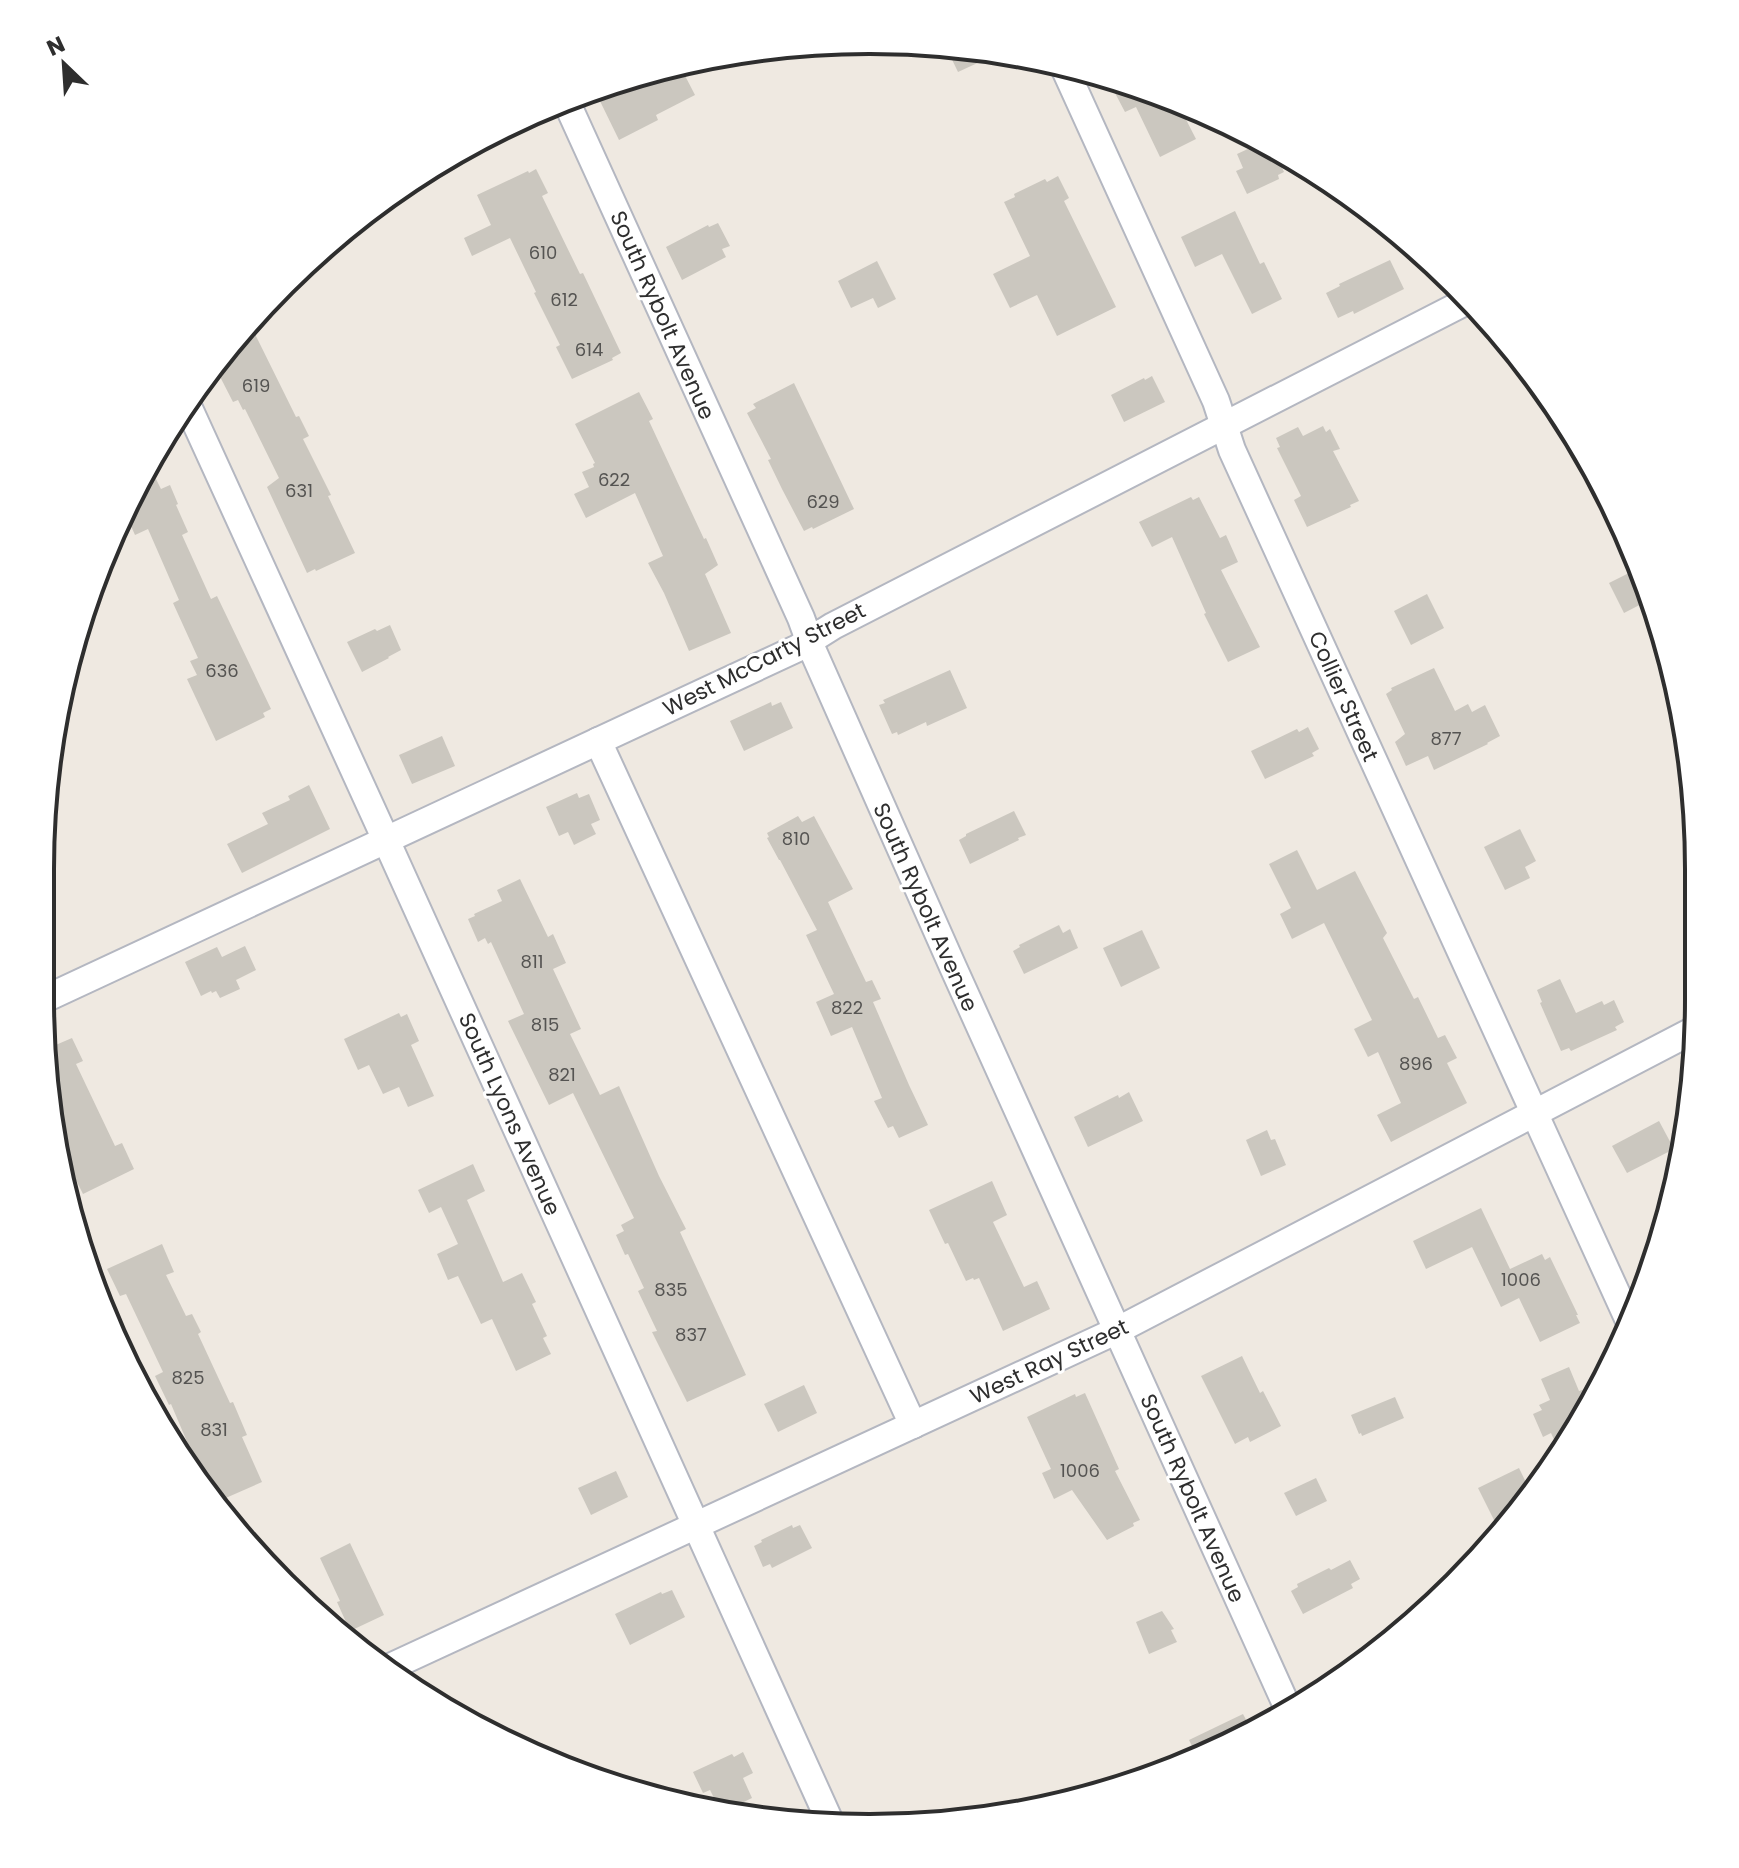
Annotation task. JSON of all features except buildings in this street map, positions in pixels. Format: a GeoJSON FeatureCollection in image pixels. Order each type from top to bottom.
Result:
{"type":"FeatureCollection","features":[{"type":"Feature","properties":{"kind":"street","name":"Collier Street"},"geometry":{"type":"LineString","coordinates":[[1070,79],[1216,401],[1232,450],[1624,1309]]}},
{"type":"Feature","properties":{"kind":"street","name":"South Rybolt Avenue"},"geometry":{"type":"LineString","coordinates":[[570,111],[1284,1701]]}},
{"type":"Feature","properties":{"kind":"street","name":"West McCarty Street"},"geometry":{"type":"LineString","coordinates":[[54,995],[798,648],[833,626],[1458,306]]}},
{"type":"Feature","properties":{"kind":"street","name":"South Lyons Avenue"},"geometry":{"type":"LineString","coordinates":[[192,415],[826,1812]]}},
{"type":"Feature","properties":{"kind":"street"},"geometry":{"type":"LineString","coordinates":[[598,741],[913,1425]]}},
{"type":"Feature","properties":{"kind":"street","name":"West Ray Street"},"geometry":{"type":"LineString","coordinates":[[398,1663],[1118,1330],[1684,1035]]}}]}
